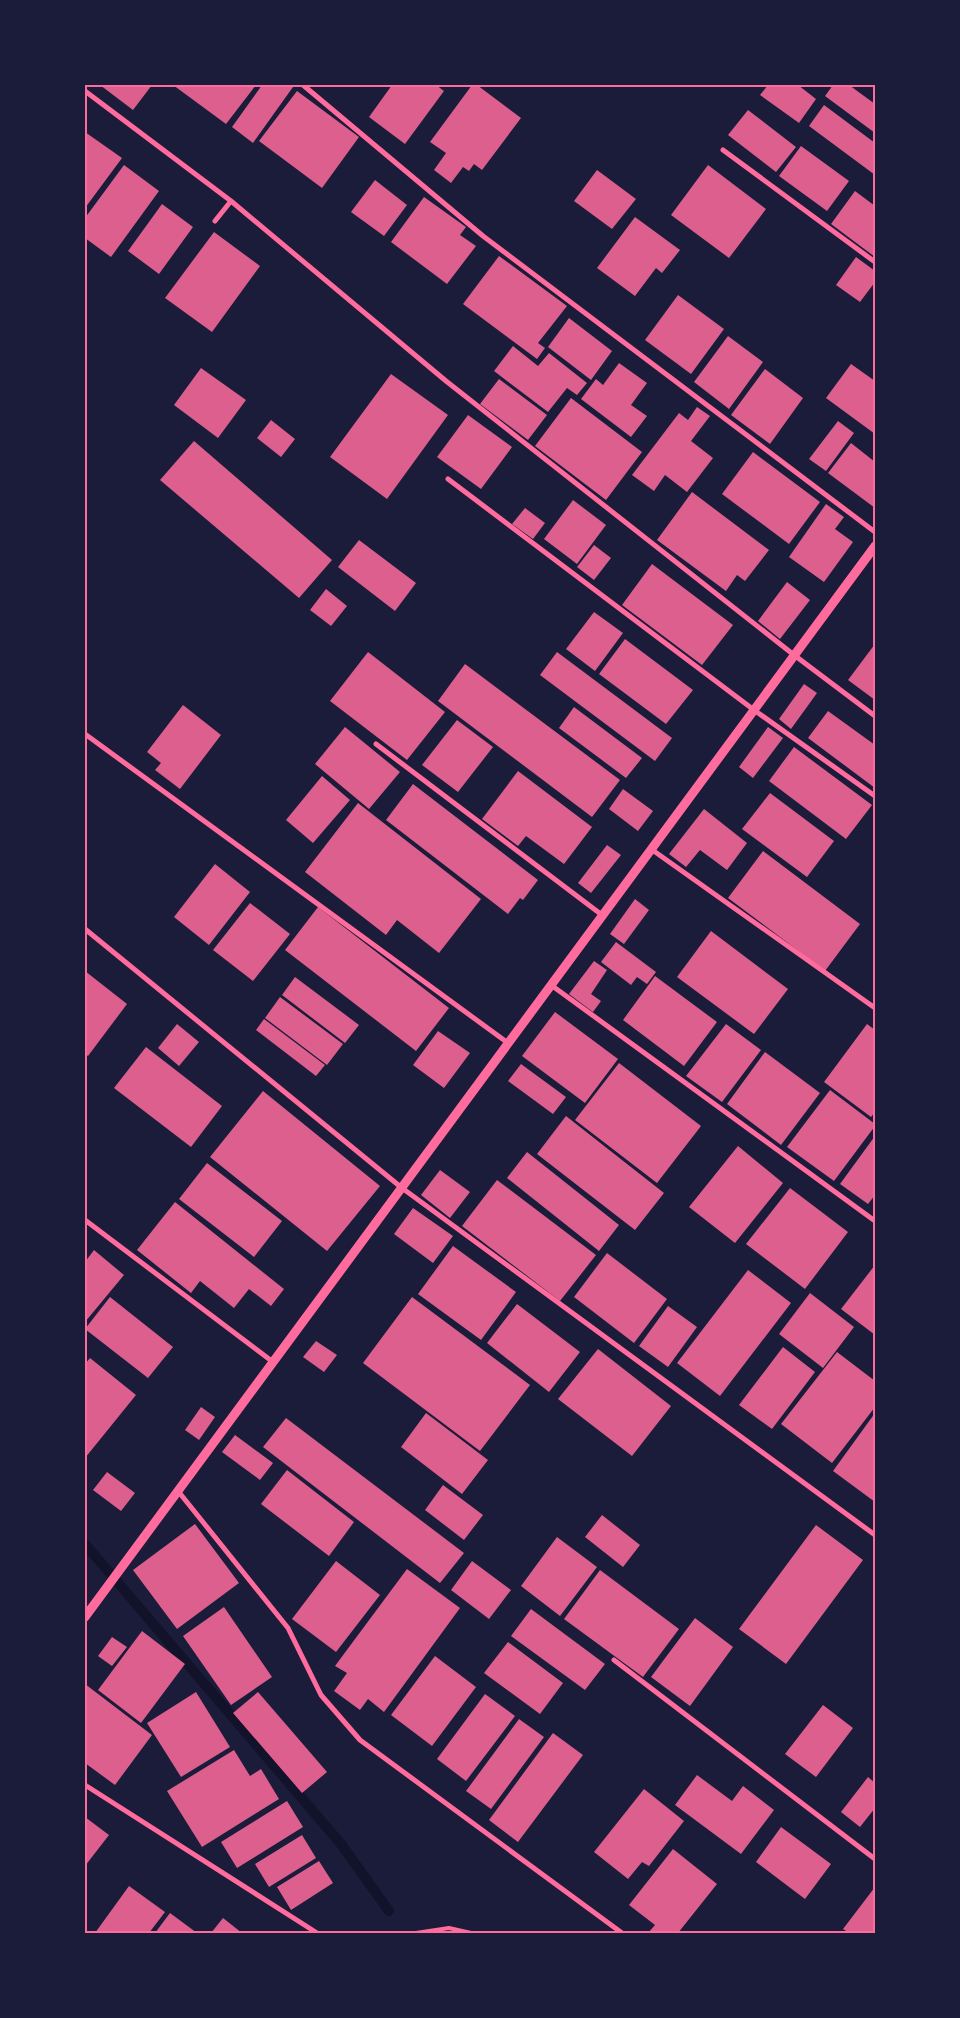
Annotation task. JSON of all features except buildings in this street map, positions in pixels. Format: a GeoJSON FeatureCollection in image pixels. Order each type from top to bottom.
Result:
{"type":"FeatureCollection","features":[{"type":"Feature","properties":{"kind":"street"},"geometry":{"type":"LineString","coordinates":[[303,85],[484,236],[875,532]]}},
{"type":"Feature","properties":{"kind":"street"},"geometry":{"type":"LineString","coordinates":[[85,91],[231,201],[446,381],[794,655],[875,716]]}},
{"type":"Feature","properties":{"kind":"street"},"geometry":{"type":"LineString","coordinates":[[723,150],[875,262]]}},
{"type":"Feature","properties":{"kind":"street"},"geometry":{"type":"LineString","coordinates":[[215,221],[231,201]]}},
{"type":"Feature","properties":{"kind":"street"},"geometry":{"type":"LineString","coordinates":[[448,479],[754,710],[875,796]]}},
{"type":"Feature","properties":{"kind":"street"},"geometry":{"type":"LineString","coordinates":[[85,1616],[875,546]]}},
{"type":"Feature","properties":{"kind":"street"},"geometry":{"type":"LineString","coordinates":[[85,734],[508,1043]]}},
{"type":"Feature","properties":{"kind":"street"},"geometry":{"type":"LineString","coordinates":[[376,744],[602,915]]}},
{"type":"Feature","properties":{"kind":"street"},"geometry":{"type":"LineString","coordinates":[[651,849],[875,1008]]}},
{"type":"Feature","properties":{"kind":"street"},"geometry":{"type":"LineString","coordinates":[[85,929],[402,1188],[875,1535]]}},
{"type":"Feature","properties":{"kind":"street"},"geometry":{"type":"LineString","coordinates":[[551,985],[875,1221]]}},
{"type":"Feature","properties":{"kind":"street"},"geometry":{"type":"LineString","coordinates":[[85,1220],[274,1362]]}},
{"type":"Feature","properties":{"kind":"street"},"geometry":{"type":"LineString","coordinates":[[178,1491],[288,1628],[321,1696],[360,1740],[622,1933]]}},
{"type":"Feature","properties":{"kind":"street"},"geometry":{"type":"LineString","coordinates":[[614,1660],[875,1859]]}},
{"type":"Feature","properties":{"kind":"street"},"geometry":{"type":"LineString","coordinates":[[85,1785],[318,1933]]}},
{"type":"Feature","properties":{"kind":"lane"},"geometry":{"type":"LineString","coordinates":[[416,1933],[449,1928],[471,1933]]}},
{"type":"Feature","properties":{"kind":"waterway"},"geometry":{"type":"LineString","coordinates":[[85,1544],[341,1844],[389,1911]]}}]}
